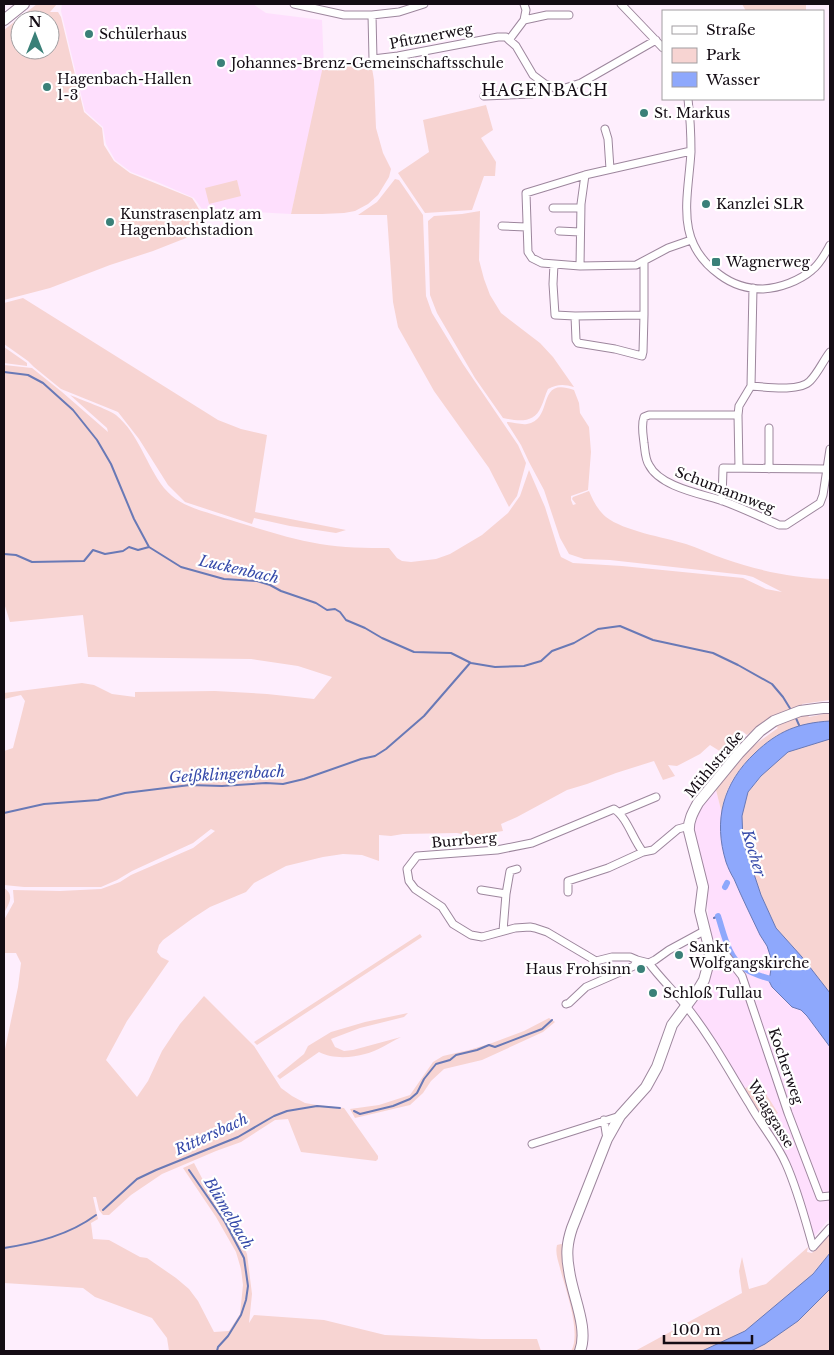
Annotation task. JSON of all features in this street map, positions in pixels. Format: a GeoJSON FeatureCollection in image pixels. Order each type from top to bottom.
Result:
{"type":"FeatureCollection","features":[{"type":"Feature","properties":{"kind":"street"},"geometry":{"type":"LineString","coordinates":[[4,20],[24,4]]}},
{"type":"Feature","properties":{"kind":"street"},"geometry":{"type":"LineString","coordinates":[[294,4],[344,15],[372,15],[399,12],[424,4]]}},
{"type":"Feature","properties":{"kind":"street"},"geometry":{"type":"LineString","coordinates":[[524,4],[526,10],[524,20],[508,38],[516,46],[533,75],[545,84],[555,88],[565,88],[581,83],[656,40]]}},
{"type":"Feature","properties":{"kind":"street"},"geometry":{"type":"LineString","coordinates":[[620,4],[662,47]]}},
{"type":"Feature","properties":{"kind":"street"},"geometry":{"type":"LineString","coordinates":[[524,20],[547,15],[569,14]]}},
{"type":"Feature","properties":{"kind":"street","name":"Pfitznerweg"},"geometry":{"type":"LineString","coordinates":[[372,15],[373,59],[498,37],[508,38]]}},
{"type":"Feature","properties":{"kind":"street"},"geometry":{"type":"LineString","coordinates":[[484,96],[532,94],[536,93],[545,84]]}},
{"type":"Feature","properties":{"kind":"street"},"geometry":{"type":"LineString","coordinates":[[688,100],[691,151],[686,202],[687,222],[691,240],[703,260],[724,278],[742,287],[764,289],[798,280],[813,269],[830,246]]}},
{"type":"Feature","properties":{"kind":"street"},"geometry":{"type":"LineString","coordinates":[[605,129],[608,140],[610,169]]}},
{"type":"Feature","properties":{"kind":"street"},"geometry":{"type":"LineString","coordinates":[[691,151],[585,174],[526,193],[528,252],[532,258],[542,263],[580,266],[636,265],[668,248],[691,240]]}},
{"type":"Feature","properties":{"kind":"street"},"geometry":{"type":"LineString","coordinates":[[580,266],[581,208],[585,174]]}},
{"type":"Feature","properties":{"kind":"street"},"geometry":{"type":"LineString","coordinates":[[553,208],[581,208]]}},
{"type":"Feature","properties":{"kind":"street"},"geometry":{"type":"LineString","coordinates":[[502,226],[526,227]]}},
{"type":"Feature","properties":{"kind":"street"},"geometry":{"type":"LineString","coordinates":[[559,231],[580,232]]}},
{"type":"Feature","properties":{"kind":"street"},"geometry":{"type":"LineString","coordinates":[[823,257],[830,264]]}},
{"type":"Feature","properties":{"kind":"street"},"geometry":{"type":"LineString","coordinates":[[576,316],[576,340],[578,343],[642,356],[644,260]]}},
{"type":"Feature","properties":{"kind":"street"},"geometry":{"type":"LineString","coordinates":[[554,264],[552,284],[555,315],[644,315]]}},
{"type":"Feature","properties":{"kind":"street"},"geometry":{"type":"LineString","coordinates":[[739,468],[739,406],[751,386],[753,288]]}},
{"type":"Feature","properties":{"kind":"street"},"geometry":{"type":"LineString","coordinates":[[751,386],[788,388],[805,386],[810,382],[827,352]]}},
{"type":"Feature","properties":{"kind":"street","name":"Schumannweg"},"geometry":{"type":"LineString","coordinates":[[738,415],[644,416],[642,426],[648,465],[662,479],[691,493],[722,501],[779,525],[786,525],[820,503],[830,449]]}},
{"type":"Feature","properties":{"kind":"street"},"geometry":{"type":"LineString","coordinates":[[769,428],[769,469]]}},
{"type":"Feature","properties":{"kind":"street"},"geometry":{"type":"LineString","coordinates":[[722,501],[723,468],[827,469]]}},
{"type":"Feature","properties":{"kind":"street","name":"Mühlstraße"},"geometry":{"type":"LineString","coordinates":[[689,826],[692,812],[698,803],[739,753],[760,731],[774,721],[800,711],[830,708]]}},
{"type":"Feature","properties":{"kind":"street","name":"Burrberg"},"geometry":{"type":"LineString","coordinates":[[637,960],[630,957],[612,957],[596,961],[539,929],[530,926],[482,937],[471,935],[454,924],[442,907],[415,889],[409,881],[407,869],[417,856],[497,850],[532,843],[614,809],[620,812],[656,797]]}},
{"type":"Feature","properties":{"kind":"street"},"geometry":{"type":"LineString","coordinates":[[620,812],[642,852]]}},
{"type":"Feature","properties":{"kind":"street"},"geometry":{"type":"LineString","coordinates":[[568,892],[568,881],[608,868],[642,852],[653,850],[678,829],[689,826],[703,887],[700,911],[710,959],[704,980],[672,1025],[657,1067],[646,1087],[620,1116],[607,1138],[567,1242],[569,1272],[583,1333],[582,1350]]}},
{"type":"Feature","properties":{"kind":"street"},"geometry":{"type":"LineString","coordinates":[[503,931],[510,871],[517,869]]}},
{"type":"Feature","properties":{"kind":"street"},"geometry":{"type":"LineString","coordinates":[[481,890],[506,894]]}},
{"type":"Feature","properties":{"kind":"street"},"geometry":{"type":"LineString","coordinates":[[566,1004],[586,986],[634,966],[637,960],[649,962],[655,960],[704,930]]}},
{"type":"Feature","properties":{"kind":"street","name":"Kocherweg"},"geometry":{"type":"LineString","coordinates":[[709,948],[725,954],[742,976],[788,1112],[820,1197],[830,1196]]}},
{"type":"Feature","properties":{"kind":"street","name":"Waaggasse"},"geometry":{"type":"LineString","coordinates":[[649,962],[686,1005],[716,1048],[750,1107],[785,1161],[800,1198],[812,1247],[830,1228]]}},
{"type":"Feature","properties":{"kind":"street"},"geometry":{"type":"LineString","coordinates":[[532,1144],[620,1116]]}},
{"type":"Feature","properties":{"kind":"street"},"geometry":{"type":"LineString","coordinates":[[604,1120],[607,1138]]}},
{"type":"Feature","properties":{"kind":"shaded area"},"geometry":{"type":"Polygon","coordinates":[[[62,4],[253,4],[266,13],[322,20],[324,68],[291,214],[202,209],[194,198],[131,172],[115,160],[106,144],[103,127],[85,111],[61,11],[62,4]]]}},
{"type":"Feature","properties":{"kind":"shaded area"},"geometry":{"type":"Polygon","coordinates":[[[715,786],[722,814],[721,825],[726,863],[767,946],[772,965],[769,981],[772,987],[792,1007],[801,1010],[807,1016],[830,1048],[830,1218],[813,1238],[789,1162],[688,1007],[711,966],[707,930],[709,927],[706,888],[693,825],[694,811],[715,786]]]}},
{"type":"Feature","properties":{"kind":"green space"},"geometry":{"type":"Polygon","coordinates":[[[37,4],[57,4],[52,10],[29,10],[37,4]]]}},
{"type":"Feature","properties":{"kind":"green space"},"geometry":{"type":"Polygon","coordinates":[[[742,4],[806,4],[806,10],[745,10],[742,4]]]}},
{"type":"Feature","properties":{"kind":"green space"},"geometry":{"type":"Polygon","coordinates":[[[60,15],[84,112],[102,128],[104,145],[114,161],[130,173],[192,198],[205,220],[186,238],[50,288],[4,300],[4,30],[10,25],[10,60],[60,60],[60,15]]]}},
{"type":"Feature","properties":{"kind":"green space"},"geometry":{"type":"Polygon","coordinates":[[[371,62],[374,80],[376,128],[383,153],[391,169],[389,177],[378,195],[368,204],[355,211],[291,214],[323,66],[371,62]]]}},
{"type":"Feature","properties":{"kind":"green space"},"geometry":{"type":"Polygon","coordinates":[[[486,105],[493,130],[481,138],[496,162],[495,176],[484,176],[472,210],[425,213],[398,173],[429,152],[423,120],[486,105]]]}},
{"type":"Feature","properties":{"kind":"green space"},"geometry":{"type":"Polygon","coordinates":[[[395,179],[399,180],[423,215],[426,296],[432,313],[463,364],[518,445],[526,463],[517,496],[509,507],[489,468],[434,391],[398,327],[393,302],[387,215],[358,215],[377,202],[395,179]]]}},
{"type":"Feature","properties":{"kind":"green space"},"geometry":{"type":"Polygon","coordinates":[[[237,180],[241,196],[209,204],[205,188],[237,180]]]}},
{"type":"Feature","properties":{"kind":"green space"},"geometry":{"type":"Polygon","coordinates":[[[480,211],[479,260],[490,295],[501,313],[540,343],[553,357],[574,387],[561,385],[548,389],[538,412],[530,419],[514,420],[503,418],[475,378],[437,313],[430,295],[428,221],[434,216],[480,211]]]}},
{"type":"Feature","properties":{"kind":"green space"},"geometry":{"type":"Polygon","coordinates":[[[23,298],[218,420],[241,429],[267,435],[255,512],[346,530],[336,533],[254,518],[252,524],[185,502],[168,485],[139,439],[118,412],[61,389],[28,361],[4,344],[4,303],[23,298]]]}},
{"type":"Feature","properties":{"kind":"green space"},"geometry":{"type":"Polygon","coordinates":[[[4,347],[27,363],[27,366],[4,363],[4,347]]]}},
{"type":"Feature","properties":{"kind":"green space"},"geometry":{"type":"Polygon","coordinates":[[[4,365],[32,368],[108,432],[107,428],[70,395],[116,415],[137,440],[152,470],[164,488],[176,499],[198,509],[270,532],[307,542],[329,545],[389,548],[402,561],[411,562],[436,559],[450,554],[482,535],[508,513],[520,496],[529,470],[545,507],[561,557],[573,563],[743,578],[766,589],[782,592],[753,577],[745,575],[610,560],[584,559],[569,554],[560,538],[544,490],[507,422],[527,424],[535,421],[541,415],[549,393],[554,389],[562,387],[574,390],[579,403],[580,413],[589,427],[591,452],[588,490],[571,496],[573,505],[576,504],[572,499],[573,497],[589,491],[603,514],[623,526],[686,544],[738,563],[764,570],[803,577],[830,579],[830,700],[802,704],[802,706],[809,717],[830,714],[830,993],[776,928],[761,895],[742,841],[742,816],[748,792],[761,777],[777,735],[749,759],[733,779],[724,802],[722,814],[715,786],[753,746],[778,728],[766,720],[747,735],[742,731],[726,755],[710,745],[700,754],[677,766],[668,765],[675,776],[663,780],[654,761],[616,773],[567,790],[501,824],[503,831],[471,836],[457,833],[379,835],[379,861],[362,855],[343,854],[286,866],[254,883],[246,892],[210,907],[163,940],[157,952],[161,957],[169,961],[127,1021],[106,1060],[137,1097],[148,1081],[162,1051],[180,1024],[204,996],[254,1046],[281,1088],[305,1103],[344,1108],[378,1156],[376,1161],[301,1152],[288,1119],[275,1120],[241,1142],[162,1174],[131,1195],[109,1215],[103,1215],[99,1210],[96,1197],[93,1197],[98,1219],[91,1223],[93,1239],[109,1240],[140,1257],[147,1258],[176,1278],[189,1289],[198,1301],[214,1332],[229,1331],[240,1314],[243,1285],[236,1252],[216,1217],[183,1168],[194,1163],[214,1201],[238,1235],[247,1254],[252,1294],[249,1323],[254,1315],[324,1320],[385,1335],[537,1339],[541,1351],[169,1351],[167,1338],[152,1318],[95,1297],[83,1288],[4,1283],[4,1054],[21,963],[16,953],[4,953],[4,920],[14,902],[13,890],[60,891],[101,889],[193,848],[215,831],[211,829],[193,843],[101,887],[24,887],[4,885],[4,751],[13,748],[25,701],[21,695],[4,699],[4,693],[82,683],[94,685],[112,694],[135,697],[135,692],[215,691],[314,699],[332,677],[298,666],[251,659],[88,657],[83,615],[10,622],[4,603],[4,365]]]}},
{"type":"Feature","properties":{"kind":"green space"},"geometry":{"type":"Polygon","coordinates":[[[4,888],[10,897],[4,913],[4,888]]]}},
{"type":"Feature","properties":{"kind":"green space"},"geometry":{"type":"Polygon","coordinates":[[[420,934],[422,937],[257,1045],[254,1042],[420,934]]]}},
{"type":"Feature","properties":{"kind":"green space"},"geometry":{"type":"Polygon","coordinates":[[[408,1013],[404,1017],[360,1028],[331,1039],[335,1047],[344,1051],[401,1037],[378,1049],[348,1057],[330,1056],[319,1052],[280,1079],[277,1076],[304,1054],[308,1046],[331,1032],[365,1022],[408,1013]]]}},
{"type":"Feature","properties":{"kind":"green space"},"geometry":{"type":"Polygon","coordinates":[[[549,1018],[555,1022],[543,1032],[482,1060],[444,1069],[410,1105],[355,1118],[350,1109],[379,1105],[410,1095],[433,1062],[443,1056],[492,1043],[524,1031],[549,1018]]]}},
{"type":"Feature","properties":{"kind":"green space"},"geometry":{"type":"Polygon","coordinates":[[[758,1081],[778,1113],[764,1119],[744,1089],[758,1081]]]}},
{"type":"Feature","properties":{"kind":"green space"},"geometry":{"type":"Polygon","coordinates":[[[830,1232],[830,1253],[809,1278],[830,1286],[830,1351],[635,1351],[742,1293],[739,1271],[742,1257],[749,1289],[766,1284],[808,1247],[807,1252],[812,1253],[830,1232]]]}},
{"type":"Feature","properties":{"kind":"green space"},"geometry":{"type":"Polygon","coordinates":[[[557,1245],[564,1245],[579,1327],[576,1351],[571,1351],[574,1343],[574,1322],[558,1262],[557,1245]]]}},
{"type":"Feature","properties":{"kind":"water"},"geometry":{"type":"Polygon","coordinates":[[[830,721],[830,739],[788,752],[761,776],[748,792],[742,816],[743,841],[761,895],[776,928],[830,993],[830,1047],[807,1016],[801,1010],[792,1007],[772,987],[769,981],[771,958],[726,862],[722,846],[721,817],[728,790],[735,777],[764,745],[789,729],[830,721]]]}},
{"type":"Feature","properties":{"kind":"water"},"geometry":{"type":"Polygon","coordinates":[[[830,1253],[830,1289],[798,1321],[765,1344],[751,1351],[702,1351],[745,1331],[813,1274],[830,1253]]]}},
{"type":"Feature","properties":{"kind":"waterway","name":"Luckenbach"},"geometry":{"type":"LineString","coordinates":[[4,372],[28,375],[43,383],[73,410],[97,440],[111,464],[134,519],[149,547],[181,567],[224,579],[257,581],[270,585],[281,591],[316,603],[327,610],[335,609],[346,620],[414,652],[451,653],[471,663],[495,667],[524,666],[541,661],[552,651],[574,643],[598,629],[620,626],[653,640],[713,653],[738,665],[772,684],[791,710]]}},
{"type":"Feature","properties":{"kind":"waterway"},"geometry":{"type":"LineString","coordinates":[[4,554],[16,555],[32,562],[84,561],[93,550],[105,554],[123,551],[129,547],[138,550],[149,547]]}},
{"type":"Feature","properties":{"kind":"waterway","name":"Geißklingenbach"},"geometry":{"type":"LineString","coordinates":[[4,813],[44,804],[98,800],[125,793],[190,785],[283,784],[304,779],[375,756],[386,749],[424,716],[470,663]]}},
{"type":"Feature","properties":{"kind":"waterway","name":"Luckenbach"},"geometry":{"type":"LineString","coordinates":[[795,716],[799,725]]}},
{"type":"Feature","properties":{"kind":"waterway"},"geometry":{"type":"LineString","coordinates":[[725,887],[727,883]]}},
{"type":"Feature","properties":{"kind":"waterway","name":"Rittersbach"},"geometry":{"type":"LineString","coordinates":[[714,918],[718,916]]}},
{"type":"Feature","properties":{"kind":"waterway"},"geometry":{"type":"LineString","coordinates":[[718,916],[727,945],[734,958],[752,973],[778,981]]}},
{"type":"Feature","properties":{"kind":"waterway","name":"Rittersbach"},"geometry":{"type":"LineString","coordinates":[[354,1111],[360,1114],[393,1106],[410,1099],[417,1093],[424,1079],[436,1064],[450,1060],[456,1055],[489,1045],[495,1047],[542,1029],[552,1020]]}},
{"type":"Feature","properties":{"kind":"waterway","name":"Rittersbach"},"geometry":{"type":"LineString","coordinates":[[103,1210],[137,1179],[238,1137],[274,1116],[287,1111],[317,1106],[340,1108]]}},
{"type":"Feature","properties":{"kind":"waterway","name":"Blümelbach"},"geometry":{"type":"LineString","coordinates":[[189,1170],[225,1222],[244,1258],[248,1286],[246,1300],[241,1315],[217,1351]]}},
{"type":"Feature","properties":{"kind":"waterway","name":"Rittersbach"},"geometry":{"type":"LineString","coordinates":[[4,1248],[52,1237],[75,1228],[96,1215]]}},
{"type":"Feature","properties":{"kind":"place","name":"Schülerhaus"},"geometry":{"type":"Point","coordinates":[89,34]}},
{"type":"Feature","properties":{"kind":"place","name":"Johannes-Brenz-Gemeinschaftsschule"},"geometry":{"type":"Point","coordinates":[221,63]}},
{"type":"Feature","properties":{"kind":"place","name":"Hagenbach-Hallen 1-3"},"geometry":{"type":"Point","coordinates":[47,87]}},
{"type":"Feature","properties":{"kind":"place","name":"St. Markus"},"geometry":{"type":"Point","coordinates":[644,113]}},
{"type":"Feature","properties":{"kind":"place","name":"Kanzlei SLR"},"geometry":{"type":"Point","coordinates":[706,204]}},
{"type":"Feature","properties":{"kind":"place","name":"Kunstrasenplatz am Hagenbachstadion"},"geometry":{"type":"Point","coordinates":[110,222]}},
{"type":"Feature","properties":{"kind":"place","name":"Wagnerweg"},"geometry":{"type":"Point","coordinates":[716,262]}},
{"type":"Feature","properties":{"kind":"place","name":"Sankt Wolfgangskirche"},"geometry":{"type":"Point","coordinates":[679,955]}},
{"type":"Feature","properties":{"kind":"place","name":"Haus Frohsinn"},"geometry":{"type":"Point","coordinates":[641,969]}},
{"type":"Feature","properties":{"kind":"place","name":"Schloß Tullau"},"geometry":{"type":"Point","coordinates":[653,993]}},
{"type":"Feature","properties":{"kind":"district","name":"HAGENBACH"},"geometry":{"type":"Point","coordinates":[545,90]}},
{"type":"Feature","properties":{"kind":"water label","name":"Kocher"},"geometry":{"type":"Point","coordinates":[754,853]}}]}
